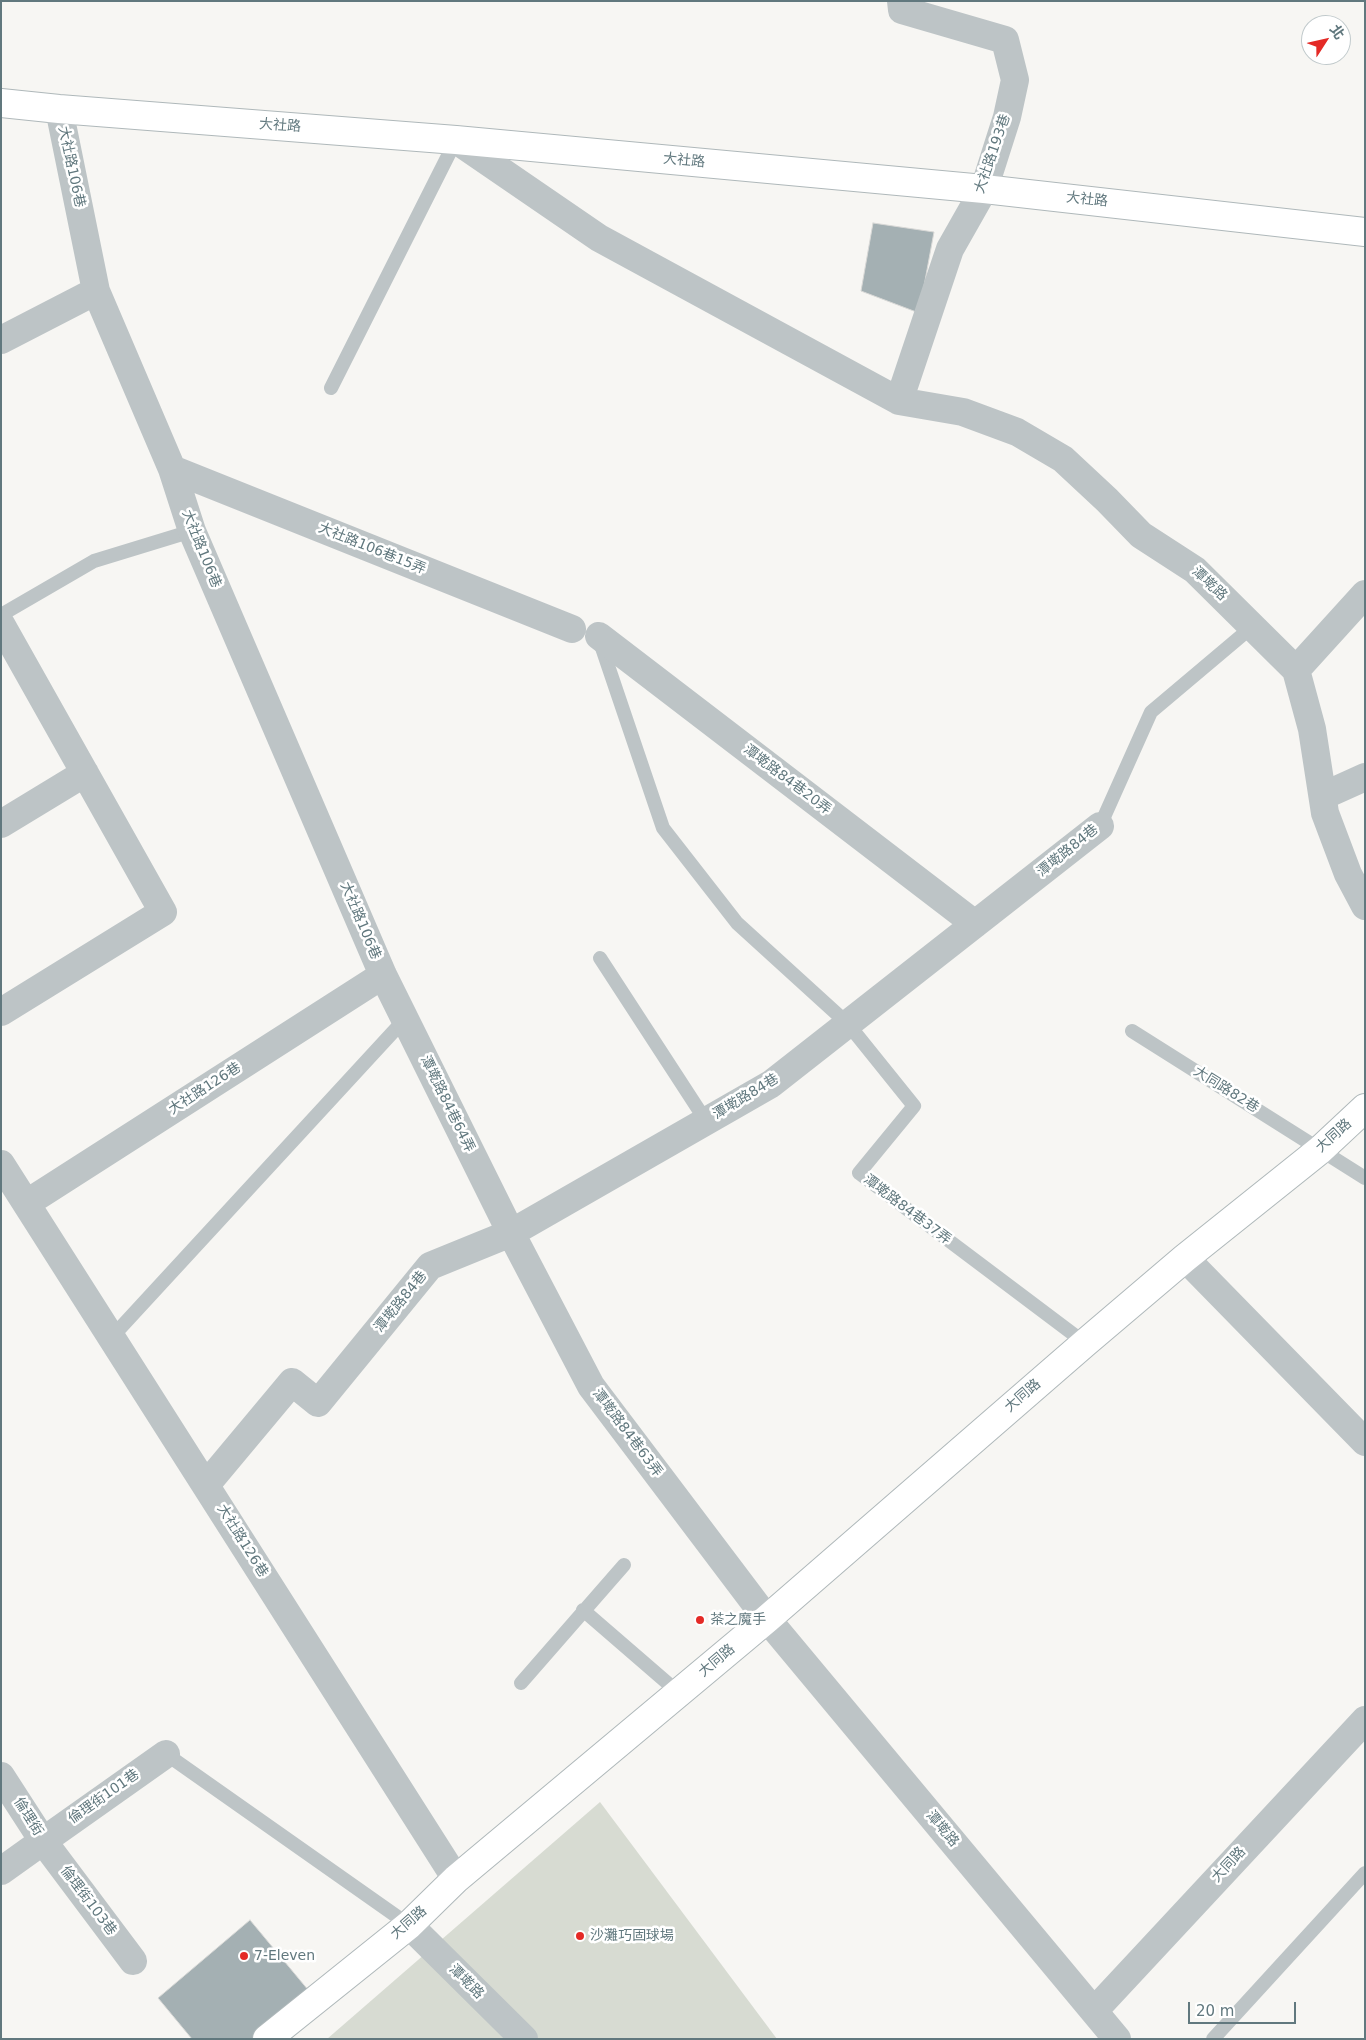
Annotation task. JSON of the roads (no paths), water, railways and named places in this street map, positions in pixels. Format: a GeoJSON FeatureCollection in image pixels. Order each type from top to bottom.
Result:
{"type":"FeatureCollection","features":[{"type":"Feature","properties":{"kind":"street","name":"大社路193巷"},"geometry":{"type":"LineString","coordinates":[[898,401],[950,248],[984,189],[1008,117],[1015,80],[1005,40],[902,10],[901,1]]}},
{"type":"Feature","properties":{"kind":"street","name":"大社路"},"geometry":{"type":"LineString","coordinates":[[1,103],[456,140],[984,189],[1365,232]]}},
{"type":"Feature","properties":{"kind":"street","name":"大社路106巷"},"geometry":{"type":"LineString","coordinates":[[59,109],[96,291],[172,469],[192,531],[383,976]]}},
{"type":"Feature","properties":{"kind":"street","name":"潭墘路"},"geometry":{"type":"LineString","coordinates":[[456,140],[598,238],[898,401],[963,412],[1017,432],[1063,459],[1141,535],[1195,570],[1296,670],[1312,729],[1325,813],[1348,874],[1365,906]]}},
{"type":"Feature","properties":{"kind":"street"},"geometry":{"type":"LineString","coordinates":[[1,340],[96,291]]}},
{"type":"Feature","properties":{"kind":"street","name":"大社路106巷15弄"},"geometry":{"type":"LineString","coordinates":[[172,469],[572,629]]}},
{"type":"Feature","properties":{"kind":"street"},"geometry":{"type":"LineString","coordinates":[[1296,670],[1365,594]]}},
{"type":"Feature","properties":{"kind":"street"},"geometry":{"type":"LineString","coordinates":[[1,624],[163,912],[1,1012]]}},
{"type":"Feature","properties":{"kind":"street","name":"潭墘路84巷20弄"},"geometry":{"type":"LineString","coordinates":[[599,636],[975,924]]}},
{"type":"Feature","properties":{"kind":"street"},"geometry":{"type":"LineString","coordinates":[[1,824],[85,773]]}},
{"type":"Feature","properties":{"kind":"street"},"geometry":{"type":"LineString","coordinates":[[1323,796],[1365,777]]}},
{"type":"Feature","properties":{"kind":"street","name":"潭墘路84巷"},"geometry":{"type":"LineString","coordinates":[[206,1485],[292,1382],[318,1403],[430,1266],[511,1233],[771,1084],[1100,826]]}},
{"type":"Feature","properties":{"kind":"street","name":"潭墘路84巷64弄"},"geometry":{"type":"LineString","coordinates":[[383,976],[511,1233]]}},
{"type":"Feature","properties":{"kind":"street","name":"大社路126巷"},"geometry":{"type":"LineString","coordinates":[[27,1203],[383,976]]}},
{"type":"Feature","properties":{"kind":"street","name":"大同路"},"geometry":{"type":"LineString","coordinates":[[267,2039],[409,1925],[456,1879],[768,1619],[1085,1343],[1185,1258],[1320,1150],[1365,1108]]}},
{"type":"Feature","properties":{"kind":"street","name":"大社路126巷"},"geometry":{"type":"LineString","coordinates":[[1,1164],[456,1879]]}},
{"type":"Feature","properties":{"kind":"street","name":"潭墘路84巷63弄"},"geometry":{"type":"LineString","coordinates":[[511,1233],[591,1386],[768,1619]]}},
{"type":"Feature","properties":{"kind":"street"},"geometry":{"type":"LineString","coordinates":[[1185,1258],[1365,1442]]}},
{"type":"Feature","properties":{"kind":"street","name":"潭墘路"},"geometry":{"type":"LineString","coordinates":[[768,1619],[1117,2039]]}},
{"type":"Feature","properties":{"kind":"street","name":"大同路"},"geometry":{"type":"LineString","coordinates":[[1094,2011],[1365,1720]]}},
{"type":"Feature","properties":{"kind":"street","name":"倫理街101巷"},"geometry":{"type":"LineString","coordinates":[[43,1841],[166,1754]]}},
{"type":"Feature","properties":{"kind":"street","name":"倫理街"},"geometry":{"type":"LineString","coordinates":[[1,1776],[43,1841],[1,1871]]}},
{"type":"Feature","properties":{"kind":"street","name":"倫理街103巷"},"geometry":{"type":"LineString","coordinates":[[43,1841],[133,1961]]}},
{"type":"Feature","properties":{"kind":"street","name":"潭墘路"},"geometry":{"type":"LineString","coordinates":[[409,1925],[524,2039]]}},
{"type":"Feature","properties":{"kind":"lane"},"geometry":{"type":"LineString","coordinates":[[331,388],[456,140]]}},
{"type":"Feature","properties":{"kind":"lane"},"geometry":{"type":"LineString","coordinates":[[1,615],[94,561],[192,531]]}},
{"type":"Feature","properties":{"kind":"lane","name":"潭墘路84巷"},"geometry":{"type":"LineString","coordinates":[[1100,826],[1152,712],[1253,626]]}},
{"type":"Feature","properties":{"kind":"lane"},"geometry":{"type":"LineString","coordinates":[[599,636],[662,828],[737,923],[848,1024]]}},
{"type":"Feature","properties":{"kind":"lane"},"geometry":{"type":"LineString","coordinates":[[600,958],[706,1121]]}},
{"type":"Feature","properties":{"kind":"lane"},"geometry":{"type":"LineString","coordinates":[[112,1337],[405,1019]]}},
{"type":"Feature","properties":{"kind":"lane","name":"潭墘路84巷37弄"},"geometry":{"type":"LineString","coordinates":[[848,1024],[914,1106],[859,1173],[1085,1343]]}},
{"type":"Feature","properties":{"kind":"lane","name":"大同路82巷"},"geometry":{"type":"LineString","coordinates":[[1132,1031],[1365,1178]]}},
{"type":"Feature","properties":{"kind":"lane"},"geometry":{"type":"LineString","coordinates":[[521,1683],[624,1565]]}},
{"type":"Feature","properties":{"kind":"lane"},"geometry":{"type":"LineString","coordinates":[[583,1610],[679,1693]]}},
{"type":"Feature","properties":{"kind":"lane"},"geometry":{"type":"LineString","coordinates":[[166,1754],[409,1925]]}},
{"type":"Feature","properties":{"kind":"lane"},"geometry":{"type":"LineString","coordinates":[[1213,2039],[1365,1874]]}},
{"type":"Feature","properties":{"kind":"place","name":"茶之魔手"},"geometry":{"type":"Point","coordinates":[700,1620]}},
{"type":"Feature","properties":{"kind":"place","name":"沙灘巧固球場"},"geometry":{"type":"Point","coordinates":[580,1936]}},
{"type":"Feature","properties":{"kind":"place","name":"7-Eleven"},"geometry":{"type":"Point","coordinates":[244,1956]}}]}
